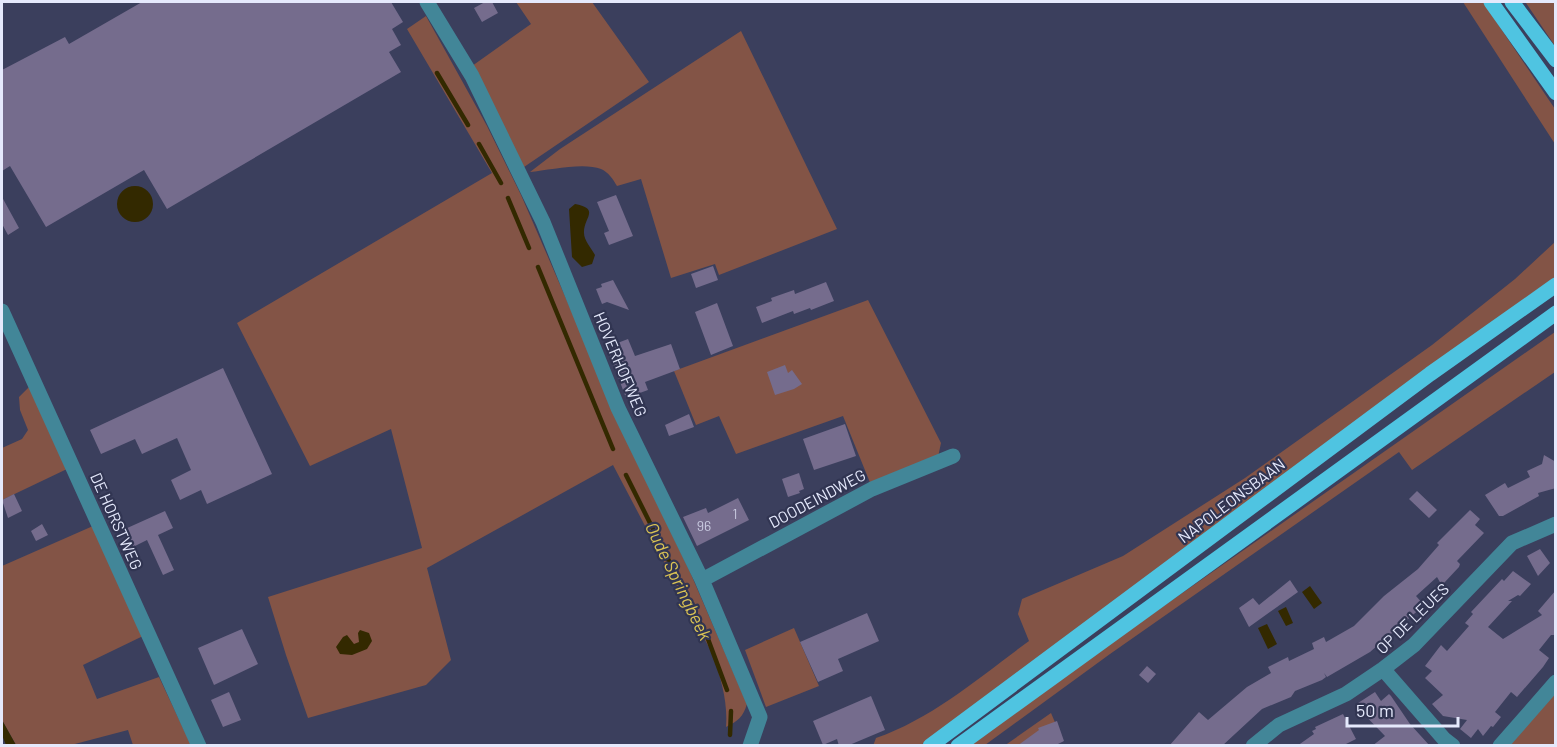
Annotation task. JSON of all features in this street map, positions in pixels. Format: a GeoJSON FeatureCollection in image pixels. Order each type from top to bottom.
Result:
{"type":"FeatureCollection","features":[{"type":"Feature","properties":{"kind":"main road"},"geometry":{"type":"LineString","coordinates":[[1491,2],[1556,93]]}},
{"type":"Feature","properties":{"kind":"main road"},"geometry":{"type":"LineString","coordinates":[[1512,2],[1556,60]]}},
{"type":"Feature","properties":{"kind":"main road","name":"NAPOLEONSBAAN"},"geometry":{"type":"LineString","coordinates":[[930,746],[1421,381],[1556,285]]}},
{"type":"Feature","properties":{"kind":"main road"},"geometry":{"type":"LineString","coordinates":[[958,746],[1556,313]]}},
{"type":"Feature","properties":{"kind":"street","name":"HOVERHOFWEG"},"geometry":{"type":"LineString","coordinates":[[427,2],[472,76],[543,222],[618,408],[702,580],[760,717],[750,746]]}},
{"type":"Feature","properties":{"kind":"street","name":"DE HORSTWEG"},"geometry":{"type":"LineString","coordinates":[[2,310],[199,746]]}},
{"type":"Feature","properties":{"kind":"street","name":"DOODEINDWEG"},"geometry":{"type":"LineString","coordinates":[[702,580],[872,489],[953,456]]}},
{"type":"Feature","properties":{"kind":"street","name":"OP DE LEUES"},"geometry":{"type":"LineString","coordinates":[[1253,746],[1279,724],[1346,694],[1383,669],[1413,645],[1512,543],[1556,524]]}},
{"type":"Feature","properties":{"kind":"street"},"geometry":{"type":"LineString","coordinates":[[1383,669],[1444,739],[1453,746]]}},
{"type":"Feature","properties":{"kind":"street"},"geometry":{"type":"LineString","coordinates":[[1500,746],[1556,682]]}},
{"type":"Feature","properties":{"kind":"shaded area"},"geometry":{"type":"Polygon","coordinates":[[[516,2],[592,2],[649,82],[524,167],[472,66],[531,24],[516,2]]]}},
{"type":"Feature","properties":{"kind":"shaded area"},"geometry":{"type":"Polygon","coordinates":[[[1463,2],[1483,2],[1555,109],[1555,144],[1463,2]]]}},
{"type":"Feature","properties":{"kind":"shaded area"},"geometry":{"type":"Polygon","coordinates":[[[1524,2],[1555,2],[1555,46],[1526,3],[1524,2]]]}},
{"type":"Feature","properties":{"kind":"shaded area"},"geometry":{"type":"Polygon","coordinates":[[[426,16],[487,126],[521,195],[635,457],[690,572],[747,704],[740,718],[726,727],[725,700],[713,655],[613,465],[427,568],[451,660],[426,685],[308,718],[268,597],[422,548],[391,429],[310,466],[237,323],[492,173],[407,29],[426,16]]]}},
{"type":"Feature","properties":{"kind":"shaded area"},"geometry":{"type":"Polygon","coordinates":[[[741,31],[837,229],[719,275],[715,264],[671,278],[641,179],[617,186],[604,170],[585,166],[530,172],[560,149],[741,31]]]}},
{"type":"Feature","properties":{"kind":"shaded area"},"geometry":{"type":"Polygon","coordinates":[[[135,186],[147,192],[153,204],[147,216],[135,222],[123,216],[117,204],[123,192],[135,186]]]}},
{"type":"Feature","properties":{"kind":"shaded area"},"geometry":{"type":"Polygon","coordinates":[[[575,204],[589,211],[584,236],[595,255],[592,264],[582,267],[572,257],[569,209],[575,204]]]}},
{"type":"Feature","properties":{"kind":"shaded area"},"geometry":{"type":"Polygon","coordinates":[[[1555,242],[1555,277],[1380,403],[921,745],[873,746],[876,738],[897,730],[937,708],[1029,641],[1018,614],[1022,599],[1123,556],[1245,478],[1432,345],[1515,279],[1555,242]]]}},
{"type":"Feature","properties":{"kind":"shaded area"},"geometry":{"type":"Polygon","coordinates":[[[868,300],[941,443],[938,457],[871,485],[843,416],[736,454],[719,416],[696,425],[674,371],[868,300]]]}},
{"type":"Feature","properties":{"kind":"shaded area"},"geometry":{"type":"Polygon","coordinates":[[[1555,332],[1555,372],[1412,470],[1399,452],[1110,654],[985,745],[964,746],[1555,332]]]}},
{"type":"Feature","properties":{"kind":"shaded area"},"geometry":{"type":"Polygon","coordinates":[[[30,386],[67,469],[2,500],[2,448],[22,439],[28,430],[20,410],[19,397],[30,386]]]}},
{"type":"Feature","properties":{"kind":"shaded area"},"geometry":{"type":"Polygon","coordinates":[[[93,526],[143,636],[83,665],[97,699],[159,677],[191,745],[133,745],[128,730],[71,745],[16,745],[2,720],[2,566],[93,526]]]}},
{"type":"Feature","properties":{"kind":"shaded area"},"geometry":{"type":"Polygon","coordinates":[[[1310,586],[1322,603],[1314,609],[1302,592],[1310,586]]]}},
{"type":"Feature","properties":{"kind":"shaded area"},"geometry":{"type":"Polygon","coordinates":[[[1286,607],[1293,623],[1286,626],[1278,611],[1286,607]]]}},
{"type":"Feature","properties":{"kind":"shaded area"},"geometry":{"type":"Polygon","coordinates":[[[1267,624],[1277,644],[1268,649],[1258,628],[1267,624]]]}},
{"type":"Feature","properties":{"kind":"shaded area"},"geometry":{"type":"Polygon","coordinates":[[[794,628],[819,686],[766,707],[745,650],[794,628]]]}},
{"type":"Feature","properties":{"kind":"shaded area"},"geometry":{"type":"Polygon","coordinates":[[[360,630],[369,633],[372,641],[367,649],[352,655],[340,654],[336,647],[343,637],[347,635],[354,644],[359,642],[360,630]]]}},
{"type":"Feature","properties":{"kind":"shaded area"},"geometry":{"type":"Polygon","coordinates":[[[1555,693],[1555,745],[1508,745],[1555,693]]]}},
{"type":"Feature","properties":{"kind":"shaded area"},"geometry":{"type":"Polygon","coordinates":[[[1051,713],[1057,727],[1029,745],[1004,746],[1051,713]]]}},
{"type":"Feature","properties":{"kind":"shaded area"},"geometry":{"type":"Polygon","coordinates":[[[2,720],[16,745],[6,745],[2,735],[2,720]]]}},
{"type":"Feature","properties":{"kind":"building"},"geometry":{"type":"Polygon","coordinates":[[[142,2],[391,2],[403,22],[392,29],[401,45],[389,52],[401,72],[167,209],[144,170],[46,227],[10,166],[2,171],[2,70],[65,37],[69,44],[142,2]]]}},
{"type":"Feature","properties":{"kind":"building"},"geometry":{"type":"Polygon","coordinates":[[[485,2],[492,2],[498,13],[482,22],[474,8],[485,2]]]}},
{"type":"Feature","properties":{"kind":"building"},"geometry":{"type":"Polygon","coordinates":[[[616,195],[633,236],[609,245],[604,233],[609,231],[597,202],[616,195]]]}},
{"type":"Feature","properties":{"kind":"building"},"geometry":{"type":"Polygon","coordinates":[[[2,197],[19,228],[8,235],[2,224],[2,197]]]}},
{"type":"Feature","properties":{"kind":"building"},"geometry":{"type":"Polygon","coordinates":[[[713,266],[718,280],[696,288],[691,274],[713,266]]]}},
{"type":"Feature","properties":{"kind":"building"},"geometry":{"type":"Polygon","coordinates":[[[613,280],[629,310],[607,302],[602,304],[596,289],[602,287],[601,284],[613,280]]]}},
{"type":"Feature","properties":{"kind":"building"},"geometry":{"type":"Polygon","coordinates":[[[826,282],[834,301],[811,310],[810,308],[794,314],[793,311],[762,323],[756,307],[772,301],[771,298],[794,290],[795,294],[826,282]]]}},
{"type":"Feature","properties":{"kind":"building"},"geometry":{"type":"Polygon","coordinates":[[[717,303],[733,346],[711,355],[695,312],[717,303]]]}},
{"type":"Feature","properties":{"kind":"building"},"geometry":{"type":"Polygon","coordinates":[[[628,339],[635,356],[671,344],[680,369],[645,382],[648,390],[626,398],[607,347],[628,339]]]}},
{"type":"Feature","properties":{"kind":"building"},"geometry":{"type":"Polygon","coordinates":[[[785,365],[788,373],[792,370],[802,384],[775,395],[767,372],[785,365]]]}},
{"type":"Feature","properties":{"kind":"building"},"geometry":{"type":"Polygon","coordinates":[[[223,368],[272,474],[207,504],[201,490],[180,500],[171,480],[191,470],[177,438],[142,454],[135,439],[101,454],[90,430],[223,368]]]}},
{"type":"Feature","properties":{"kind":"building"},"geometry":{"type":"Polygon","coordinates":[[[689,414],[694,427],[669,436],[665,425],[689,414]]]}},
{"type":"Feature","properties":{"kind":"building"},"geometry":{"type":"Polygon","coordinates":[[[845,424],[856,456],[814,470],[803,439],[845,424]]]}},
{"type":"Feature","properties":{"kind":"building"},"geometry":{"type":"Polygon","coordinates":[[[1544,455],[1556,462],[1556,488],[1538,493],[1539,496],[1499,516],[1485,495],[1505,483],[1508,488],[1530,477],[1527,471],[1542,464],[1544,455]]]}},
{"type":"Feature","properties":{"kind":"building"},"geometry":{"type":"Polygon","coordinates":[[[799,473],[804,489],[788,497],[782,479],[799,473]]]}},
{"type":"Feature","properties":{"kind":"building"},"geometry":{"type":"Polygon","coordinates":[[[1417,491],[1437,510],[1429,518],[1409,499],[1417,491]]]}},
{"type":"Feature","properties":{"kind":"building"},"geometry":{"type":"Polygon","coordinates":[[[14,494],[22,511],[8,518],[2,500],[14,494]]]}},
{"type":"Feature","properties":{"kind":"building"},"geometry":{"type":"Polygon","coordinates":[[[738,498],[749,520],[697,546],[683,517],[706,508],[708,513],[738,498]]]}},
{"type":"Feature","properties":{"kind":"building"},"geometry":{"type":"Polygon","coordinates":[[[1470,510],[1480,519],[1475,525],[1484,533],[1457,561],[1460,564],[1459,567],[1444,583],[1441,584],[1437,577],[1416,596],[1423,604],[1422,607],[1370,652],[1327,677],[1324,673],[1326,677],[1322,680],[1295,691],[1291,697],[1262,709],[1222,746],[1169,746],[1199,712],[1208,720],[1247,687],[1271,673],[1268,667],[1288,657],[1289,661],[1314,649],[1312,643],[1324,637],[1326,642],[1354,626],[1384,596],[1418,569],[1439,545],[1437,543],[1470,510]]]}},
{"type":"Feature","properties":{"kind":"building"},"geometry":{"type":"Polygon","coordinates":[[[165,511],[173,528],[158,535],[174,570],[163,575],[147,540],[133,547],[125,529],[165,511]]]}},
{"type":"Feature","properties":{"kind":"building"},"geometry":{"type":"Polygon","coordinates":[[[42,524],[48,535],[36,541],[31,531],[42,524]]]}},
{"type":"Feature","properties":{"kind":"building"},"geometry":{"type":"Polygon","coordinates":[[[1540,549],[1550,563],[1538,576],[1527,556],[1540,549]]]}},
{"type":"Feature","properties":{"kind":"building"},"geometry":{"type":"Polygon","coordinates":[[[1513,571],[1531,584],[1520,596],[1508,601],[1512,601],[1488,627],[1503,639],[1542,615],[1538,611],[1556,590],[1556,635],[1551,635],[1539,650],[1549,658],[1543,667],[1517,697],[1511,692],[1495,712],[1501,717],[1493,727],[1491,726],[1483,736],[1478,729],[1471,738],[1460,729],[1467,720],[1443,716],[1432,704],[1443,695],[1425,678],[1432,671],[1425,666],[1441,645],[1447,651],[1469,626],[1465,623],[1473,614],[1471,612],[1502,579],[1504,581],[1513,571]]]}},
{"type":"Feature","properties":{"kind":"building"},"geometry":{"type":"Polygon","coordinates":[[[1290,580],[1298,592],[1249,627],[1239,608],[1253,598],[1259,605],[1290,580]]]}},
{"type":"Feature","properties":{"kind":"building"},"geometry":{"type":"Polygon","coordinates":[[[867,613],[879,641],[838,659],[843,671],[818,682],[800,642],[867,613]]]}},
{"type":"Feature","properties":{"kind":"building"},"geometry":{"type":"Polygon","coordinates":[[[242,629],[258,664],[214,685],[198,648],[242,629]]]}},
{"type":"Feature","properties":{"kind":"building"},"geometry":{"type":"Polygon","coordinates":[[[1147,666],[1156,674],[1148,683],[1139,675],[1147,666]]]}},
{"type":"Feature","properties":{"kind":"building"},"geometry":{"type":"Polygon","coordinates":[[[229,692],[241,720],[223,727],[211,700],[229,692]]]}},
{"type":"Feature","properties":{"kind":"building"},"geometry":{"type":"Polygon","coordinates":[[[1375,692],[1381,701],[1389,694],[1410,724],[1430,746],[1372,746],[1385,736],[1355,705],[1375,692]]]}},
{"type":"Feature","properties":{"kind":"building"},"geometry":{"type":"Polygon","coordinates":[[[871,696],[885,730],[847,746],[839,746],[837,739],[823,745],[813,721],[871,696]]]}},
{"type":"Feature","properties":{"kind":"building"},"geometry":{"type":"Polygon","coordinates":[[[1343,714],[1356,739],[1342,746],[1297,746],[1314,734],[1312,731],[1316,729],[1315,727],[1343,714]]]}},
{"type":"Feature","properties":{"kind":"building"},"geometry":{"type":"Polygon","coordinates":[[[1057,721],[1064,741],[1054,746],[1017,746],[1039,730],[1038,728],[1057,721]]]}},
{"type":"Feature","properties":{"kind":"waterway","name":"Oude Springbeek"},"geometry":{"type":"LineString","coordinates":[[437,73],[468,125]]}},
{"type":"Feature","properties":{"kind":"waterway","name":"Oude Springbeek"},"geometry":{"type":"LineString","coordinates":[[479,144],[501,183]]}},
{"type":"Feature","properties":{"kind":"waterway","name":"Oude Springbeek"},"geometry":{"type":"LineString","coordinates":[[508,198],[529,248]]}},
{"type":"Feature","properties":{"kind":"waterway","name":"Oude Springbeek"},"geometry":{"type":"LineString","coordinates":[[538,267],[613,449]]}},
{"type":"Feature","properties":{"kind":"waterway","name":"Oude Springbeek"},"geometry":{"type":"LineString","coordinates":[[626,475],[708,639],[727,690]]}},
{"type":"Feature","properties":{"kind":"waterway","name":"Oude Springbeek"},"geometry":{"type":"LineString","coordinates":[[730,735],[731,711]]}}]}
